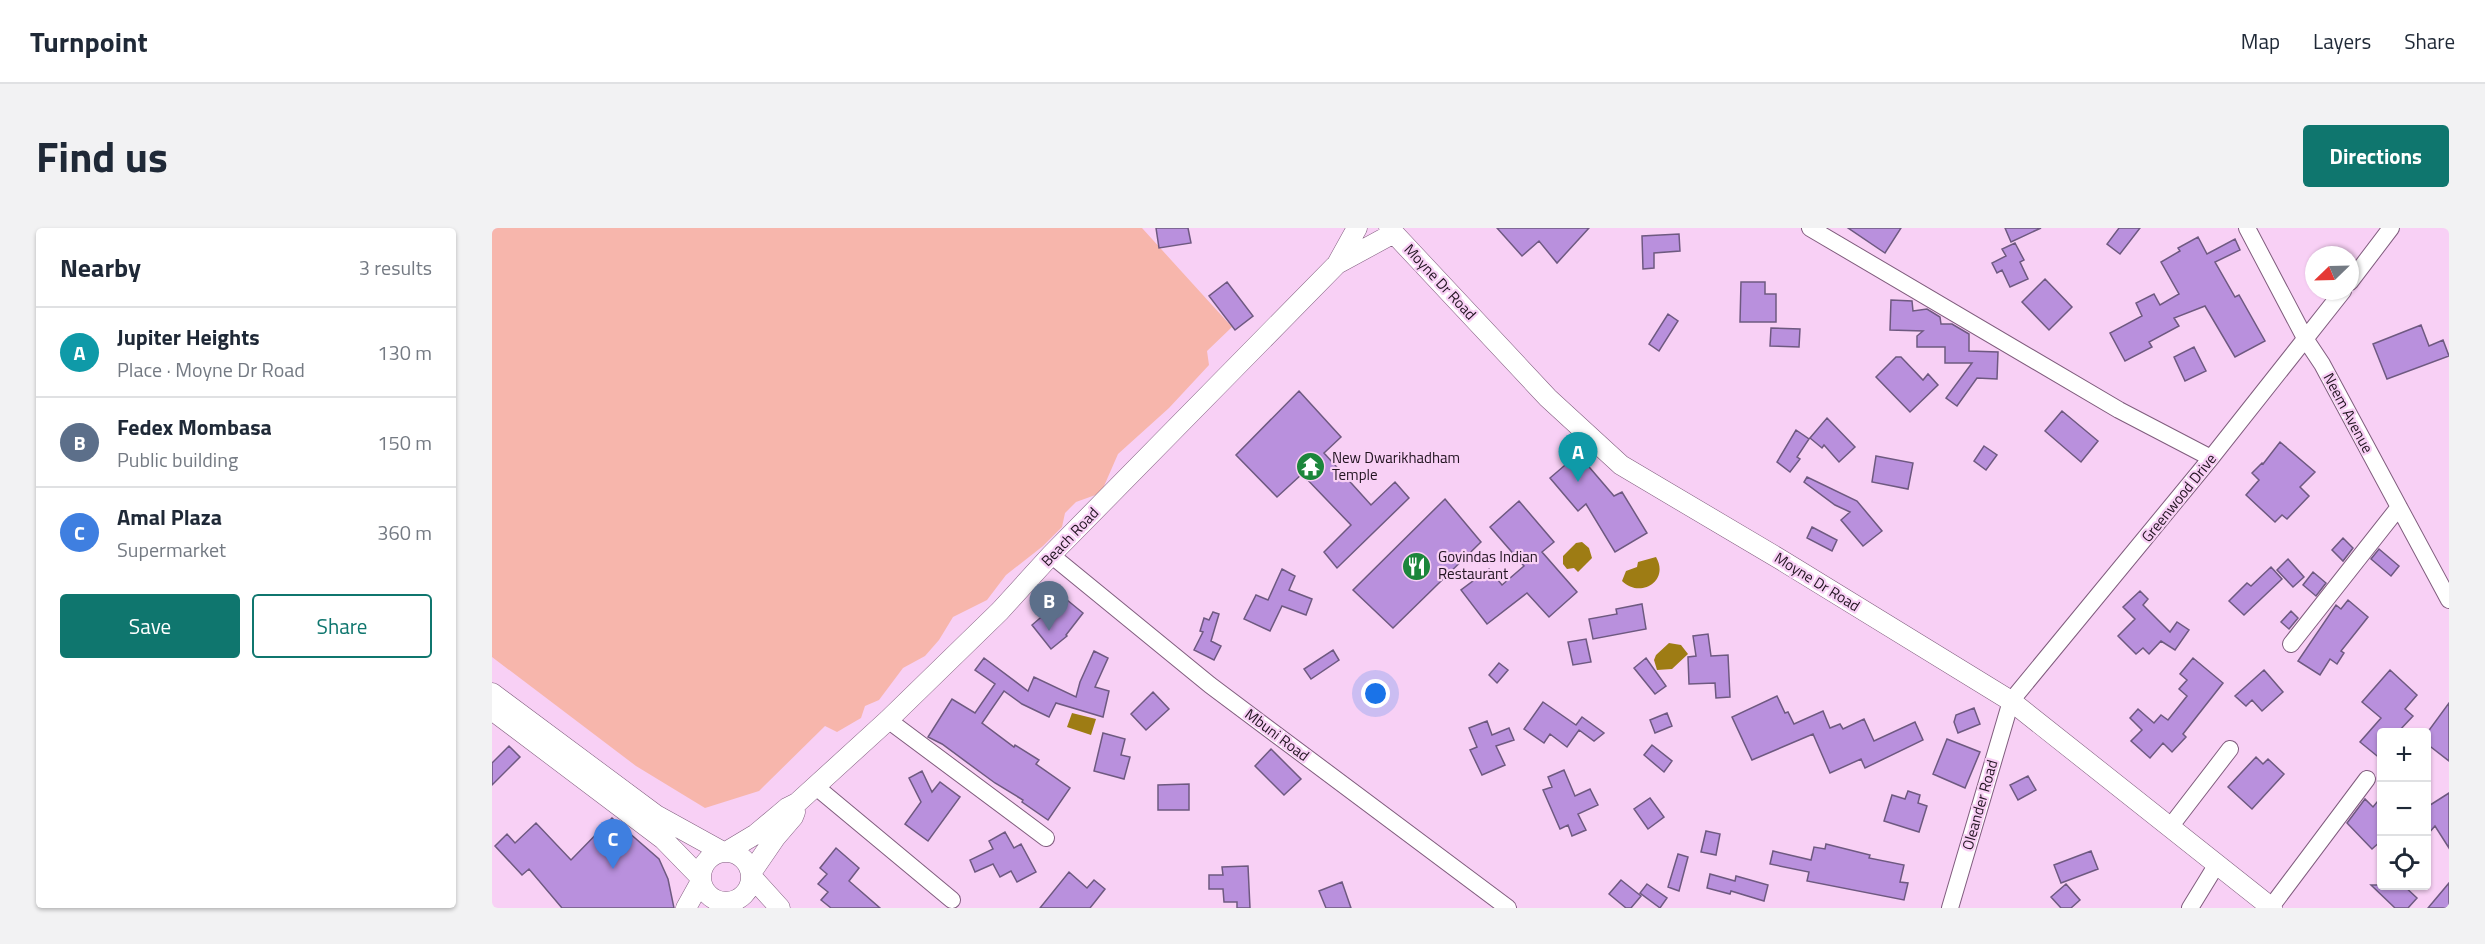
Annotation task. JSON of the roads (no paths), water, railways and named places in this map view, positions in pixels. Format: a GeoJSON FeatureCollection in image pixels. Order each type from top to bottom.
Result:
{"type":"FeatureCollection","features":[{"type":"Feature","properties":{"kind":"main road","name":"Beach Road"},"geometry":{"type":"LineString","coordinates":[[797,803],[888,720],[1000,611],[1051,555],[1337,264],[1358,228]]}},
{"type":"Feature","properties":{"kind":"main road","name":"Beach Road"},"geometry":{"type":"LineString","coordinates":[[1337,264],[1365,249],[1392,230]]}},
{"type":"Feature","properties":{"kind":"main road","name":"Moyne Dr Road"},"geometry":{"type":"LineString","coordinates":[[1392,230],[1548,398],[1621,465],[2011,701],[2271,908]]}},
{"type":"Feature","properties":{"kind":"main road"},"geometry":{"type":"LineString","coordinates":[[1365,249],[1382,249],[1416,256]]}},
{"type":"Feature","properties":{"kind":"main road"},"geometry":{"type":"LineString","coordinates":[[492,693],[656,815],[724,852],[742,858],[751,875],[780,908]]}},
{"type":"Feature","properties":{"kind":"main road"},"geometry":{"type":"LineString","coordinates":[[492,710],[663,838],[701,879],[708,895],[727,905],[747,891],[751,875],[775,838],[793,818],[797,803]]}},
{"type":"Feature","properties":{"kind":"main road"},"geometry":{"type":"LineString","coordinates":[[686,908],[701,879],[705,863],[716,854],[756,834],[787,808],[797,803]]}},
{"type":"Feature","properties":{"kind":"street"},"geometry":{"type":"LineString","coordinates":[[1810,228],[2119,410],[2211,458]]}},
{"type":"Feature","properties":{"kind":"street","name":"Neem Avenue"},"geometry":{"type":"LineString","coordinates":[[2247,228],[2449,600]]}},
{"type":"Feature","properties":{"kind":"street"},"geometry":{"type":"LineString","coordinates":[[2359,270],[2391,228]]}},
{"type":"Feature","properties":{"kind":"street","name":"Greenwood Drive"},"geometry":{"type":"LineString","coordinates":[[2011,701],[2211,458],[2336,300]]}},
{"type":"Feature","properties":{"kind":"street"},"geometry":{"type":"LineString","coordinates":[[2291,644],[2399,507]]}},
{"type":"Feature","properties":{"kind":"street","name":"Mbuni Road"},"geometry":{"type":"LineString","coordinates":[[1051,555],[1210,685],[1508,908]]}},
{"type":"Feature","properties":{"kind":"street","name":"Oleander Road"},"geometry":{"type":"LineString","coordinates":[[1950,908],[2011,701]]}},
{"type":"Feature","properties":{"kind":"street"},"geometry":{"type":"LineString","coordinates":[[888,720],[1046,838]]}},
{"type":"Feature","properties":{"kind":"street"},"geometry":{"type":"LineString","coordinates":[[2170,827],[2230,749]]}},
{"type":"Feature","properties":{"kind":"street"},"geometry":{"type":"LineString","coordinates":[[2271,908],[2367,779]]}},
{"type":"Feature","properties":{"kind":"street"},"geometry":{"type":"LineString","coordinates":[[815,786],[952,900]]}},
{"type":"Feature","properties":{"kind":"street"},"geometry":{"type":"LineString","coordinates":[[2190,908],[2217,864]]}},
{"type":"Feature","properties":{"kind":"place","name":"New Dwarikhadham Temple"},"geometry":{"type":"Point","coordinates":[1311,467]}},
{"type":"Feature","properties":{"kind":"place","name":"Jupiter Heights"},"geometry":{"type":"Point","coordinates":[1578,482]}},
{"type":"Feature","properties":{"kind":"place","name":"Govindas Indian Restaurant"},"geometry":{"type":"Point","coordinates":[1417,566]}},
{"type":"Feature","properties":{"kind":"place","name":"Fedex Mombasa"},"geometry":{"type":"Point","coordinates":[1049,631]}},
{"type":"Feature","properties":{"kind":"place","name":"Amal Plaza"},"geometry":{"type":"Point","coordinates":[613,869]}}]}
